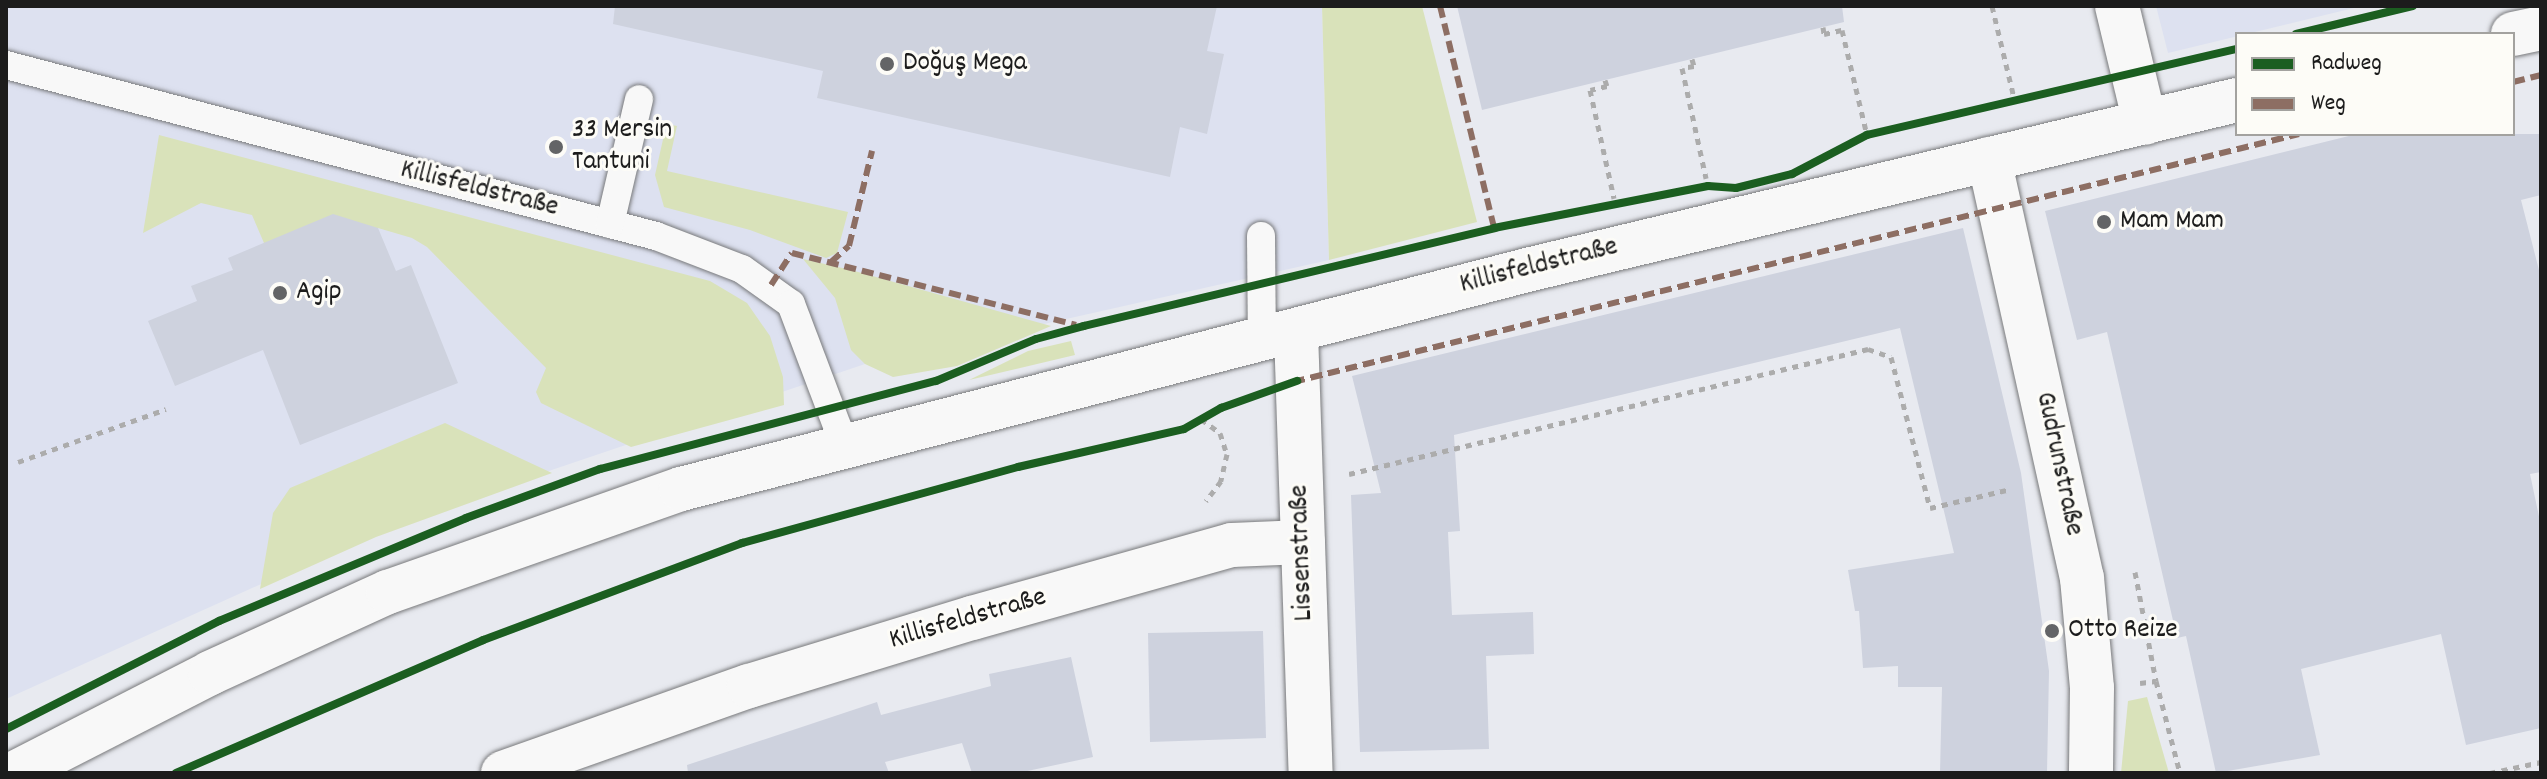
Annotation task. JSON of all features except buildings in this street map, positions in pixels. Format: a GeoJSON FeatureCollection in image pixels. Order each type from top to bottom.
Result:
{"type":"FeatureCollection","features":[{"type":"Feature","properties":{"kind":"main road"},"geometry":{"type":"LineString","coordinates":[[2117,6],[2145,123]]}},
{"type":"Feature","properties":{"kind":"main road"},"geometry":{"type":"LineString","coordinates":[[2515,34],[2541,28]]}},
{"type":"Feature","properties":{"kind":"main road","name":"Killisfeldstraße"},"geometry":{"type":"LineString","coordinates":[[15,773],[210,673],[388,592],[681,489],[1706,225],[2235,100]]}},
{"type":"Feature","properties":{"kind":"main road","name":"Gudrunstraße"},"geometry":{"type":"LineString","coordinates":[[1989,159],[2082,578],[2092,688],[2091,773]]}},
{"type":"Feature","properties":{"kind":"main road","name":"Lissenstraße"},"geometry":{"type":"LineString","coordinates":[[1279,336],[1300,474],[1311,773]]}},
{"type":"Feature","properties":{"kind":"main road","name":"Killisfeldstraße"},"geometry":{"type":"LineString","coordinates":[[503,773],[749,686],[972,618],[1232,545],[1303,542]]}},
{"type":"Feature","properties":{"kind":"lane","name":"Killisfeldstraße"},"geometry":{"type":"LineString","coordinates":[[6,65],[610,224],[742,269],[791,304],[845,447]]}},
{"type":"Feature","properties":{"kind":"lane"},"geometry":{"type":"LineString","coordinates":[[610,224],[639,99]]}},
{"type":"Feature","properties":{"kind":"lane"},"geometry":{"type":"LineString","coordinates":[[1261,236],[1279,336]]}},
{"type":"Feature","properties":{"kind":"path"},"geometry":{"type":"LineString","coordinates":[[1992,6],[2015,102]]}},
{"type":"Feature","properties":{"kind":"path"},"geometry":{"type":"LineString","coordinates":[[1823,27],[1824,34],[1842,30],[1867,135]]}},
{"type":"Feature","properties":{"kind":"path"},"geometry":{"type":"LineString","coordinates":[[1692,59],[1694,66],[1682,68],[1708,186]]}},
{"type":"Feature","properties":{"kind":"path"},"geometry":{"type":"LineString","coordinates":[[1605,80],[1607,86],[1590,90],[1616,208]]}},
{"type":"Feature","properties":{"kind":"path"},"geometry":{"type":"LineString","coordinates":[[1300,474],[1357,474],[1868,349],[1891,357],[1930,508],[2061,477]]}},
{"type":"Feature","properties":{"kind":"path"},"geometry":{"type":"LineString","coordinates":[[18,462],[166,409]]}},
{"type":"Feature","properties":{"kind":"path"},"geometry":{"type":"LineString","coordinates":[[1200,507],[1221,481],[1227,454],[1220,433],[1201,419]]}},
{"type":"Feature","properties":{"kind":"path"},"geometry":{"type":"LineString","coordinates":[[2092,688],[2156,681],[2180,773]]}},
{"type":"Feature","properties":{"kind":"path"},"geometry":{"type":"LineString","coordinates":[[2490,773],[2541,762]]}},
{"type":"Feature","properties":{"kind":"shaded area"},"geometry":{"type":"Polygon","coordinates":[[[6,6],[1322,6],[1329,260],[865,364],[401,521],[6,699],[6,6]]]}},
{"type":"Feature","properties":{"kind":"shaded area"},"geometry":{"type":"Polygon","coordinates":[[[2156,6],[2362,6],[2255,32],[2235,32],[2235,37],[2168,53],[2156,6]]]}},
{"type":"Feature","properties":{"kind":"green space"},"geometry":{"type":"Polygon","coordinates":[[[1322,6],[1422,6],[1477,222],[1329,260],[1322,6]]]}},
{"type":"Feature","properties":{"kind":"green space"},"geometry":{"type":"Polygon","coordinates":[[[672,125],[677,126],[667,171],[848,212],[837,253],[826,258],[750,230],[664,207],[655,175],[664,135],[672,125]]]}},
{"type":"Feature","properties":{"kind":"green space"},"geometry":{"type":"Polygon","coordinates":[[[159,135],[710,281],[747,303],[770,336],[783,377],[784,405],[631,447],[541,403],[536,392],[546,368],[427,247],[412,238],[378,228],[264,243],[252,215],[201,203],[143,233],[159,135]]]}},
{"type":"Feature","properties":{"kind":"green space"},"geometry":{"type":"Polygon","coordinates":[[[803,259],[1051,326],[957,366],[893,377],[865,364],[851,350],[835,298],[803,259]]]}},
{"type":"Feature","properties":{"kind":"green space"},"geometry":{"type":"Polygon","coordinates":[[[1071,341],[1075,355],[969,380],[1028,351],[1071,341]]]}},
{"type":"Feature","properties":{"kind":"green space"},"geometry":{"type":"Polygon","coordinates":[[[445,423],[552,473],[376,537],[260,589],[273,513],[290,488],[445,423]]]}},
{"type":"Feature","properties":{"kind":"green space"},"geometry":{"type":"Polygon","coordinates":[[[2147,697],[2169,773],[2121,773],[2128,701],[2147,697]]]}},
{"type":"Feature","properties":{"kind":"marked path"},"geometry":{"type":"LineString","coordinates":[[1440,6],[1494,228]]}},
{"type":"Feature","properties":{"kind":"marked path"},"geometry":{"type":"LineString","coordinates":[[2515,82],[2541,75]]}},
{"type":"Feature","properties":{"kind":"marked path"},"geometry":{"type":"LineString","coordinates":[[1293,382],[2291,136]]}},
{"type":"Feature","properties":{"kind":"marked path"},"geometry":{"type":"LineString","coordinates":[[831,262],[849,246],[872,151]]}},
{"type":"Feature","properties":{"kind":"marked path"},"geometry":{"type":"LineString","coordinates":[[771,285],[792,253],[1076,325]]}},
{"type":"Feature","properties":{"kind":"cycle path"},"geometry":{"type":"LineString","coordinates":[[2304,32],[2413,6]]}},
{"type":"Feature","properties":{"kind":"cycle path"},"geometry":{"type":"LineString","coordinates":[[6,729],[219,621],[466,518],[600,469],[936,381],[1036,339],[1084,326],[1494,228],[1708,186],[1736,188],[1792,174],[1867,135],[2235,49]]}},
{"type":"Feature","properties":{"kind":"cycle path"},"geometry":{"type":"LineString","coordinates":[[176,773],[483,640],[742,543],[1018,467],[1184,429],[1221,408],[1297,381]]}},
{"type":"Feature","properties":{"kind":"place","name":"Doğuş Mega"},"geometry":{"type":"Point","coordinates":[887,64]}},
{"type":"Feature","properties":{"kind":"place","name":"33 Mersin Tantuni"},"geometry":{"type":"Point","coordinates":[556,147]}},
{"type":"Feature","properties":{"kind":"place","name":"Mam Mam"},"geometry":{"type":"Point","coordinates":[2104,222]}},
{"type":"Feature","properties":{"kind":"place","name":"Agip"},"geometry":{"type":"Point","coordinates":[280,293]}},
{"type":"Feature","properties":{"kind":"place","name":"Otto Reize"},"geometry":{"type":"Point","coordinates":[2052,631]}}]}
